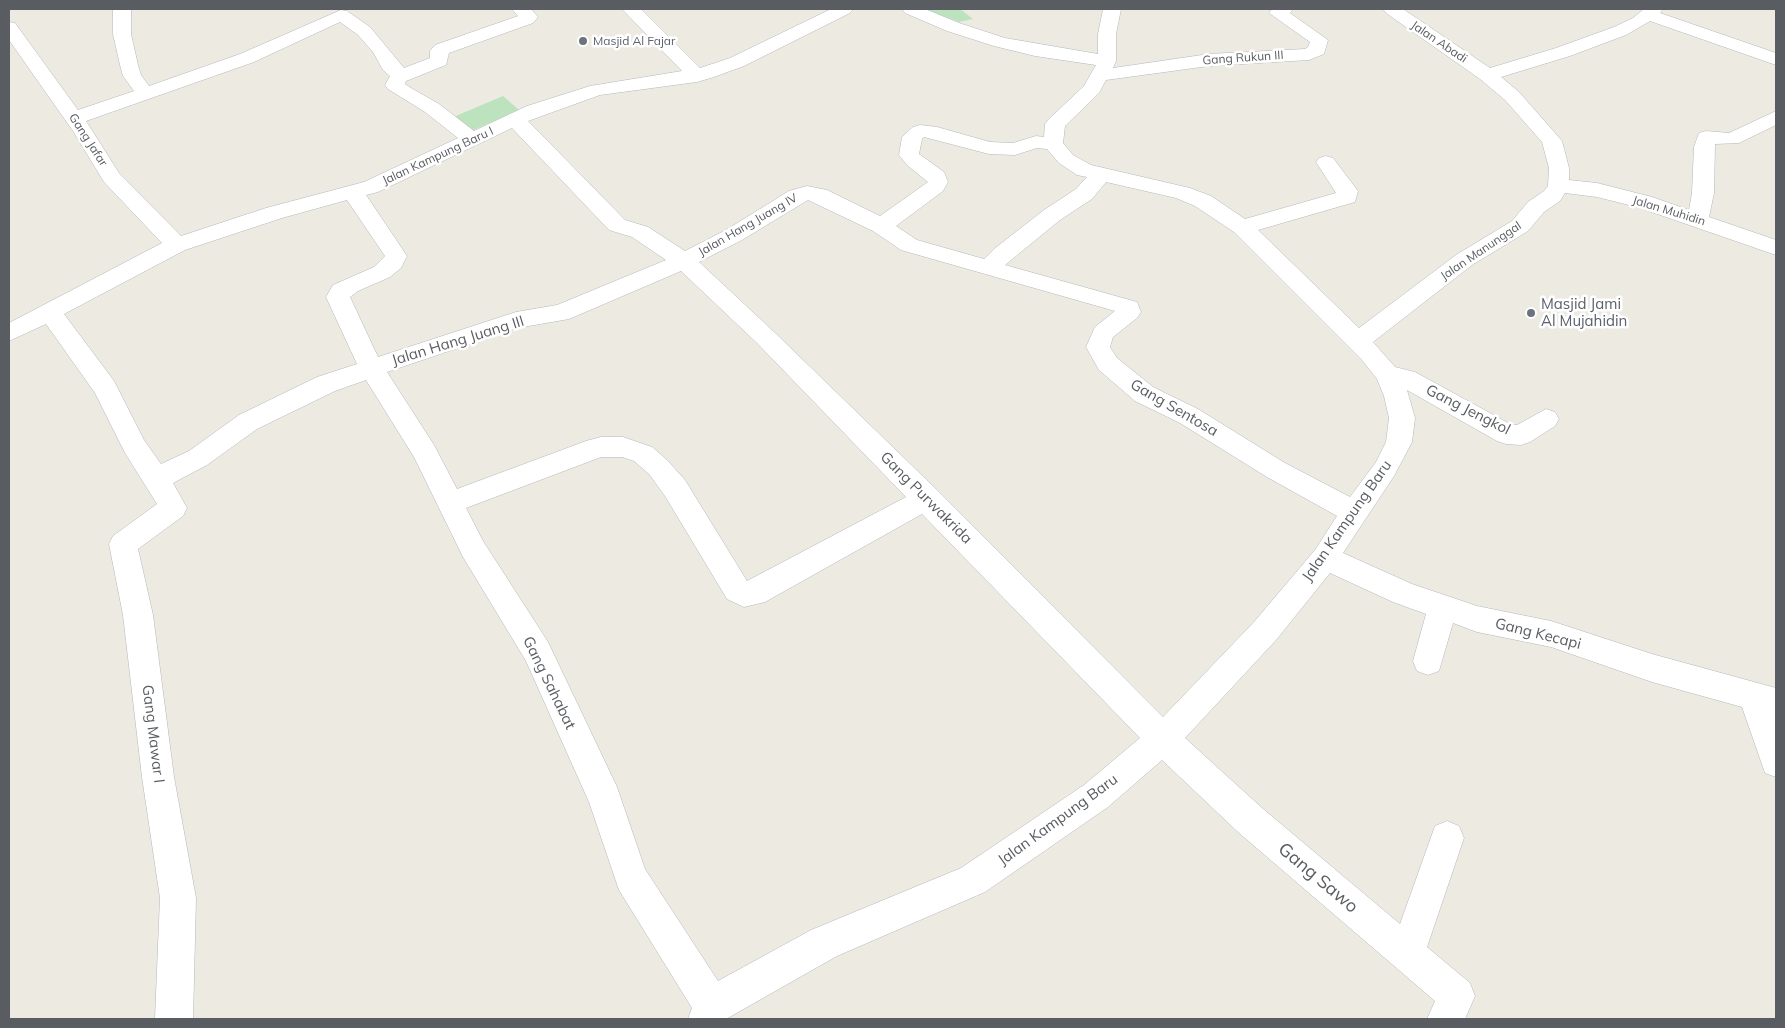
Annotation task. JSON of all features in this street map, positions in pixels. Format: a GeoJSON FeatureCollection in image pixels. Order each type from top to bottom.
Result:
{"type":"FeatureCollection","features":[{"type":"Feature","properties":{"kind":"street"},"geometry":{"type":"LineString","coordinates":[[122,9],[122,34],[128,65],[132,76],[145,94]]}},
{"type":"Feature","properties":{"kind":"street"},"geometry":{"type":"LineString","coordinates":[[472,140],[432,108],[395,85],[401,75],[439,61],[439,51],[527,20],[529,17],[521,9]]}},
{"type":"Feature","properties":{"kind":"street"},"geometry":{"type":"LineString","coordinates":[[630,9],[697,76]]}},
{"type":"Feature","properties":{"kind":"street","name":"Jalan Kampung Baru I"},"geometry":{"type":"LineString","coordinates":[[9,333],[176,245],[274,213],[352,192],[395,178],[534,110],[597,90],[697,76],[737,62],[844,9]]}},
{"type":"Feature","properties":{"kind":"street"},"geometry":{"type":"LineString","coordinates":[[911,9],[953,27],[1000,42],[1104,68]]}},
{"type":"Feature","properties":{"kind":"street"},"geometry":{"type":"LineString","coordinates":[[881,226],[938,182],[937,177],[914,161],[909,154],[912,137],[920,131],[938,133],[989,148],[1015,149],[1036,142],[1053,144],[1055,124],[1092,89],[1104,68],[1107,34],[1112,9]]}},
{"type":"Feature","properties":{"kind":"street","name":"Gang Rukun III"},"geometry":{"type":"LineString","coordinates":[[1104,68],[1309,54],[1317,50],[1319,40],[1278,13],[1284,9]]}},
{"type":"Feature","properties":{"kind":"street","name":"Jalan Abadi"},"geometry":{"type":"LineString","coordinates":[[1392,9],[1487,75]]}},
{"type":"Feature","properties":{"kind":"street"},"geometry":{"type":"LineString","coordinates":[[1559,186],[1559,168],[1552,140],[1512,96],[1487,75],[1577,38],[1620,31],[1652,12],[1776,59]]}},
{"type":"Feature","properties":{"kind":"street"},"geometry":{"type":"LineString","coordinates":[[74,118],[247,58],[341,15],[364,31],[381,50],[390,66],[401,75]]}},
{"type":"Feature","properties":{"kind":"street","name":"Gang Jafar"},"geometry":{"type":"LineString","coordinates":[[9,27],[74,118],[111,177],[176,245]]}},
{"type":"Feature","properties":{"kind":"street"},"geometry":{"type":"LineString","coordinates":[[1698,219],[1703,192],[1706,137],[1732,139],[1776,117]]}},
{"type":"Feature","properties":{"kind":"street","name":"Jalan Hang Juang IV"},"geometry":{"type":"LineString","coordinates":[[515,120],[617,225],[640,232],[684,261],[734,235],[797,196],[807,193],[818,195],[881,226]]}},
{"type":"Feature","properties":{"kind":"street","name":"Jalan Kampung Baru"},"geometry":{"type":"LineString","coordinates":[[709,1012],[824,943],[973,880],[1096,796],[1164,739],[1265,631],[1325,558],[1354,512],[1385,469],[1399,442],[1402,418],[1397,396],[1387,375],[1358,341],[1242,227],[1203,201],[1182,193],[1084,170],[1066,159],[1053,144]]}},
{"type":"Feature","properties":{"kind":"street"},"geometry":{"type":"LineString","coordinates":[[1242,227],[1347,197],[1347,191],[1326,162]]}},
{"type":"Feature","properties":{"kind":"street"},"geometry":{"type":"LineString","coordinates":[[988,268],[1002,254],[1052,215],[1084,194],[1100,175]]}},
{"type":"Feature","properties":{"kind":"street","name":"Jalan Muhidin"},"geometry":{"type":"LineString","coordinates":[[1559,186],[1606,192],[1698,219],[1776,248]]}},
{"type":"Feature","properties":{"kind":"street","name":"Jalan Manunggal"},"geometry":{"type":"LineString","coordinates":[[1358,341],[1464,260],[1520,226],[1536,207],[1552,196],[1559,186]]}},
{"type":"Feature","properties":{"kind":"street","name":"Gang Sahabat"},"geometry":{"type":"LineString","coordinates":[[352,192],[373,219],[396,256],[393,263],[382,272],[350,285],[341,291],[338,297],[371,368],[424,452],[473,549],[537,652],[605,799],[630,878],[709,1012]]}},
{"type":"Feature","properties":{"kind":"street","name":"Gang Sentosa"},"geometry":{"type":"LineString","coordinates":[[881,226],[909,245],[1129,308],[1129,312],[1103,333],[1098,347],[1108,364],[1144,394],[1189,416],[1276,470],[1354,512]]}},
{"type":"Feature","properties":{"kind":"street","name":"Jalan Hang Juang III"},"geometry":{"type":"LineString","coordinates":[[157,479],[198,458],[248,422],[326,384],[516,320],[561,314],[684,261]]}},
{"type":"Feature","properties":{"kind":"street","name":"Gang Purwakrida"},"geometry":{"type":"LineString","coordinates":[[684,261],[765,337],[1164,739]]}},
{"type":"Feature","properties":{"kind":"street"},"geometry":{"type":"LineString","coordinates":[[49,311],[105,388],[134,446],[157,479]]}},
{"type":"Feature","properties":{"kind":"street","name":"Gang Jengkol"},"geometry":{"type":"LineString","coordinates":[[1387,375],[1406,378],[1506,434],[1521,436],[1546,419]]}},
{"type":"Feature","properties":{"kind":"street"},"geometry":{"type":"LineString","coordinates":[[449,503],[586,450],[601,447],[622,447],[643,454],[658,467],[675,488],[737,590],[744,594],[755,593],[926,498]]}},
{"type":"Feature","properties":{"kind":"street","name":"Gang Mawar I"},"geometry":{"type":"LineString","coordinates":[[157,479],[173,508],[123,544],[138,614],[158,777],[178,898],[174,1019]]}},
{"type":"Feature","properties":{"kind":"street","name":"Gang Kecapi"},"geometry":{"type":"LineString","coordinates":[[1325,558],[1404,593],[1478,619],[1551,634],[1652,668],[1766,700]]}},
{"type":"Feature","properties":{"kind":"street"},"geometry":{"type":"LineString","coordinates":[[1428,661],[1442,607]]}},
{"type":"Feature","properties":{"kind":"street"},"geometry":{"type":"LineString","coordinates":[[1766,700],[1776,762]]}},
{"type":"Feature","properties":{"kind":"street","name":"Gang Sawo"},"geometry":{"type":"LineString","coordinates":[[1164,739],[1250,820],[1457,996],[1446,1019]]}},
{"type":"Feature","properties":{"kind":"street"},"geometry":{"type":"LineString","coordinates":[[1408,954],[1447,838]]}},
{"type":"Feature","properties":{"kind":"green space"},"geometry":{"type":"Polygon","coordinates":[[[923,9],[960,9],[973,19],[959,22],[923,9]]]}},
{"type":"Feature","properties":{"kind":"green space"},"geometry":{"type":"Polygon","coordinates":[[[503,96],[519,110],[467,133],[451,118],[503,96]]]}},
{"type":"Feature","properties":{"kind":"place","name":"Masjid Al Fajar"},"geometry":{"type":"Point","coordinates":[583,41]}},
{"type":"Feature","properties":{"kind":"place","name":"Masjid Jami Al Mujahidin"},"geometry":{"type":"Point","coordinates":[1531,313]}}]}
